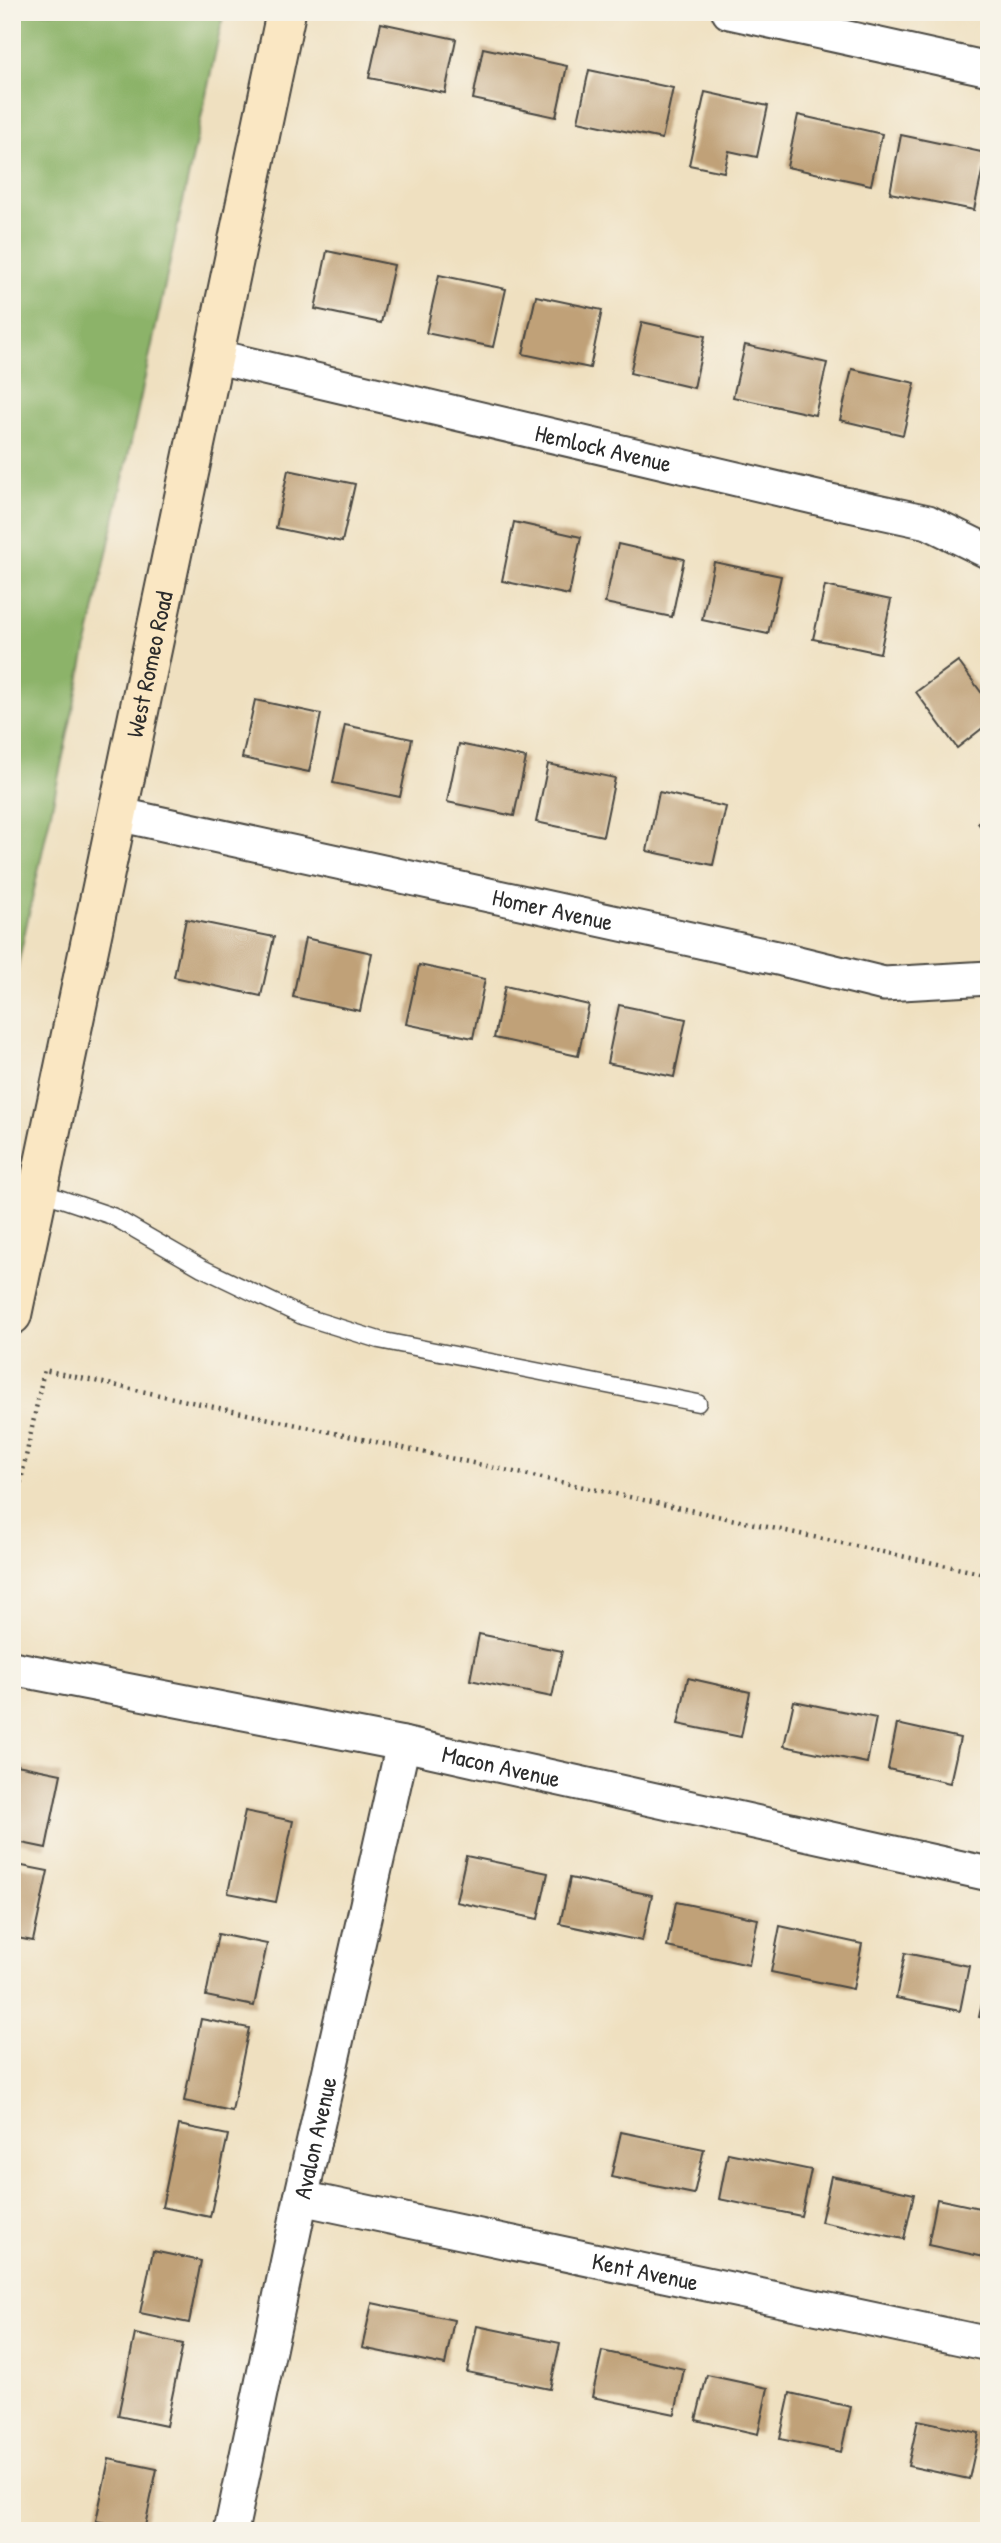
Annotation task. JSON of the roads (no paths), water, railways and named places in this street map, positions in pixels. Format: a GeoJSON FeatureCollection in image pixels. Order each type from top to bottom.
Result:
{"type":"FeatureCollection","features":[{"type":"Feature","properties":{"kind":"main road","name":"West Romeo Road"},"geometry":{"type":"LineString","coordinates":[[12,1315],[286,12]]}},
{"type":"Feature","properties":{"kind":"street"},"geometry":{"type":"LineString","coordinates":[[729,12],[989,69]]}},
{"type":"Feature","properties":{"kind":"street","name":"Hemlock Avenue"},"geometry":{"type":"LineString","coordinates":[[213,356],[928,522],[989,552]]}},
{"type":"Feature","properties":{"kind":"street","name":"Homer Avenue"},"geometry":{"type":"LineString","coordinates":[[117,814],[782,959],[884,984],[989,978]]}},
{"type":"Feature","properties":{"kind":"street","name":"Macon Avenue"},"geometry":{"type":"LineString","coordinates":[[12,1668],[403,1744],[989,1874]]}},
{"type":"Feature","properties":{"kind":"street","name":"Avalon Avenue"},"geometry":{"type":"LineString","coordinates":[[231,2531],[301,2198],[403,1744]]}},
{"type":"Feature","properties":{"kind":"street","name":"Kent Avenue"},"geometry":{"type":"LineString","coordinates":[[301,2198],[989,2344]]}},
{"type":"Feature","properties":{"kind":"lane"},"geometry":{"type":"LineString","coordinates":[[38,1191],[112,1216],[202,1268],[302,1316],[379,1340],[698,1403]]}}]}
